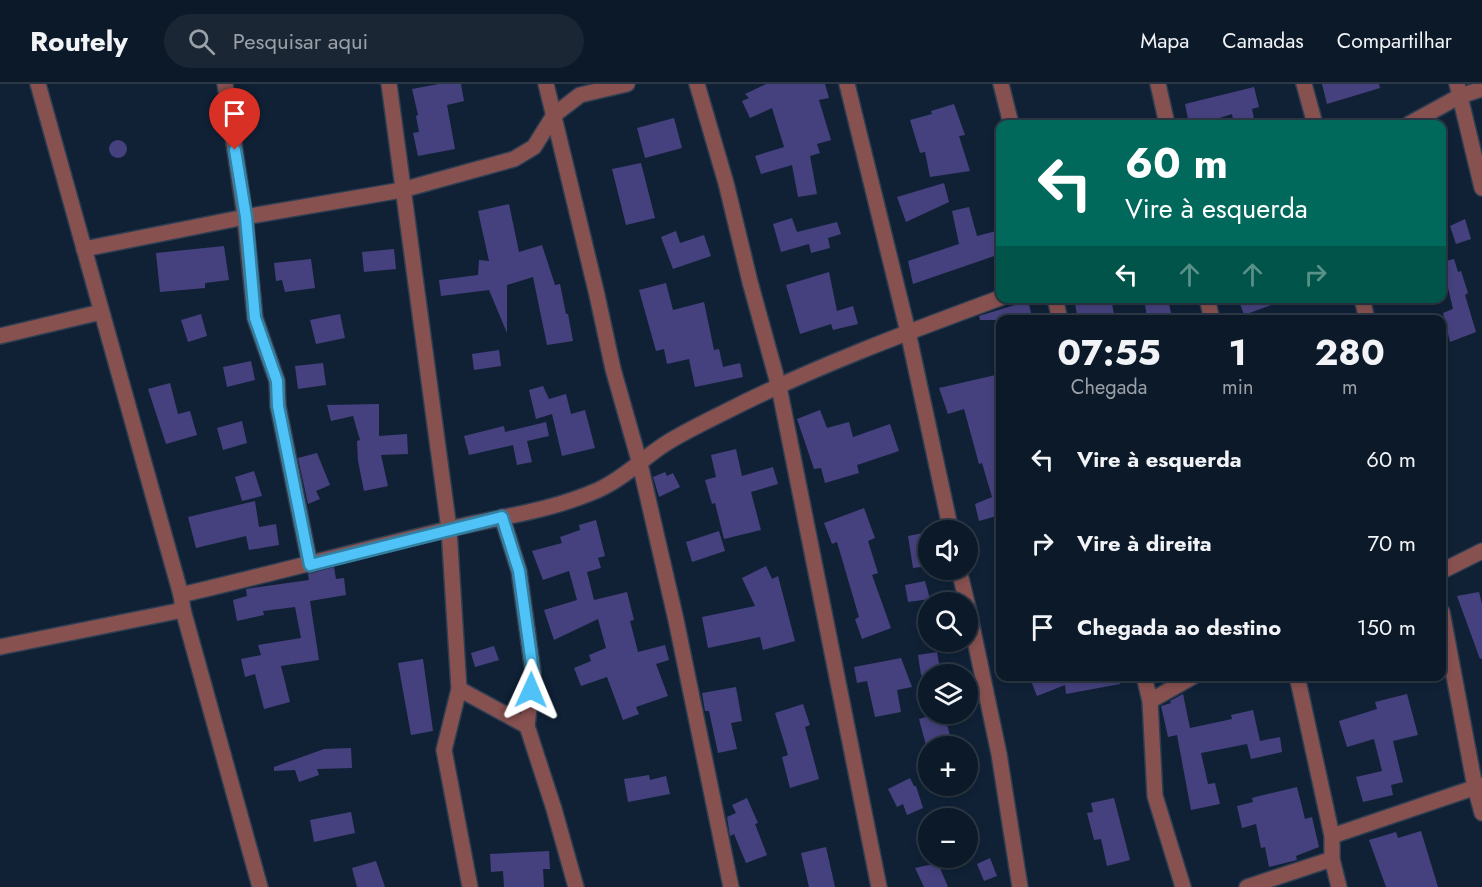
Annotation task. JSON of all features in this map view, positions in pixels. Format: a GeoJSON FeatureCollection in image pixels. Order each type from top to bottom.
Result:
{"type":"FeatureCollection","features":[{"type":"Feature","properties":{"kind":"street"},"geometry":{"type":"LineString","coordinates":[[38,84],[260,887]]}},
{"type":"Feature","properties":{"kind":"street"},"geometry":{"type":"LineString","coordinates":[[225,84],[246,217],[255,318],[277,381],[278,406],[310,565]]}},
{"type":"Feature","properties":{"kind":"street"},"geometry":{"type":"LineString","coordinates":[[389,84],[449,529],[459,689],[444,750],[470,887]]}},
{"type":"Feature","properties":{"kind":"street"},"geometry":{"type":"LineString","coordinates":[[546,84],[613,369],[640,464],[676,620],[730,887]]}},
{"type":"Feature","properties":{"kind":"street"},"geometry":{"type":"LineString","coordinates":[[84,249],[246,217],[402,190],[514,159],[534,147],[554,115],[580,95],[627,84]]}},
{"type":"Feature","properties":{"kind":"street"},"geometry":{"type":"LineString","coordinates":[[697,84],[726,183],[779,387],[879,887]]}},
{"type":"Feature","properties":{"kind":"street"},"geometry":{"type":"LineString","coordinates":[[847,84],[908,332],[949,520]]}},
{"type":"Feature","properties":{"kind":"street"},"geometry":{"type":"LineString","coordinates":[[1001,84],[1010,120]]}},
{"type":"Feature","properties":{"kind":"street"},"geometry":{"type":"LineString","coordinates":[[1158,84],[1166,120]]}},
{"type":"Feature","properties":{"kind":"street"},"geometry":{"type":"LineString","coordinates":[[1304,84],[1315,120]]}},
{"type":"Feature","properties":{"kind":"street"},"geometry":{"type":"LineString","coordinates":[[1415,120],[1458,90],[1482,89]]}},
{"type":"Feature","properties":{"kind":"street"},"geometry":{"type":"LineString","coordinates":[[1458,90],[1482,188]]}},
{"type":"Feature","properties":{"kind":"street"},"geometry":{"type":"LineString","coordinates":[[0,647],[182,602],[310,565],[449,529],[543,508],[597,490],[640,464],[665,444],[725,412],[908,332],[996,299]]}},
{"type":"Feature","properties":{"kind":"street"},"geometry":{"type":"LineString","coordinates":[[0,336],[101,312]]}},
{"type":"Feature","properties":{"kind":"street"},"geometry":{"type":"LineString","coordinates":[[502,517],[519,571],[533,672],[527,726],[576,887]]}},
{"type":"Feature","properties":{"kind":"street"},"geometry":{"type":"LineString","coordinates":[[1446,569],[1482,551]]}},
{"type":"Feature","properties":{"kind":"street"},"geometry":{"type":"LineString","coordinates":[[1446,631],[1482,813]]}},
{"type":"Feature","properties":{"kind":"street"},"geometry":{"type":"LineString","coordinates":[[977,652],[999,754],[1020,887]]}},
{"type":"Feature","properties":{"kind":"street"},"geometry":{"type":"LineString","coordinates":[[1145,681],[1150,701],[1155,796],[1183,887]]}},
{"type":"Feature","properties":{"kind":"street"},"geometry":{"type":"LineString","coordinates":[[1150,701],[1185,681]]}},
{"type":"Feature","properties":{"kind":"street"},"geometry":{"type":"LineString","coordinates":[[1298,681],[1332,836],[1332,859],[1340,887]]}},
{"type":"Feature","properties":{"kind":"street"},"geometry":{"type":"LineString","coordinates":[[459,689],[527,726]]}},
{"type":"Feature","properties":{"kind":"street"},"geometry":{"type":"LineString","coordinates":[[1332,836],[1478,786]]}},
{"type":"Feature","properties":{"kind":"street"},"geometry":{"type":"LineString","coordinates":[[1248,887],[1332,859]]}},
{"type":"Feature","properties":{"kind":"building"},"geometry":{"type":"Polygon","coordinates":[[[439,84],[461,84],[464,101],[447,105],[455,149],[418,156],[413,133],[419,132],[416,116],[418,115],[412,89],[439,84]]]}},
{"type":"Feature","properties":{"kind":"building"},"geometry":{"type":"Polygon","coordinates":[[[766,84],[825,84],[829,98],[819,100],[831,140],[817,144],[820,153],[810,156],[817,194],[798,197],[792,165],[761,174],[755,156],[784,147],[772,108],[750,118],[742,101],[749,98],[745,94],[766,84]]]}},
{"type":"Feature","properties":{"kind":"building"},"geometry":{"type":"Polygon","coordinates":[[[1322,84],[1379,84],[1380,88],[1327,104],[1322,84]]]}},
{"type":"Feature","properties":{"kind":"building"},"geometry":{"type":"Polygon","coordinates":[[[1254,87],[1259,107],[1252,109],[1254,120],[1233,120],[1232,114],[1213,120],[1188,120],[1185,104],[1254,87]]]}},
{"type":"Feature","properties":{"kind":"building"},"geometry":{"type":"Polygon","coordinates":[[[954,104],[965,135],[959,136],[970,171],[930,177],[925,152],[920,153],[910,120],[932,114],[931,111],[954,104]]]}},
{"type":"Feature","properties":{"kind":"building"},"geometry":{"type":"Polygon","coordinates":[[[674,118],[682,148],[645,158],[637,128],[674,118]]]}},
{"type":"Feature","properties":{"kind":"building"},"geometry":{"type":"Polygon","coordinates":[[[114,140],[122,140],[127,145],[125,156],[114,158],[109,153],[109,145],[114,140]]]}},
{"type":"Feature","properties":{"kind":"building"},"geometry":{"type":"Polygon","coordinates":[[[641,163],[655,218],[626,225],[612,169],[641,163]]]}},
{"type":"Feature","properties":{"kind":"building"},"geometry":{"type":"Polygon","coordinates":[[[944,183],[949,202],[906,222],[897,197],[944,183]]]}},
{"type":"Feature","properties":{"kind":"building"},"geometry":{"type":"Polygon","coordinates":[[[509,204],[519,252],[542,245],[555,285],[560,284],[573,341],[547,345],[533,277],[507,285],[507,333],[489,290],[441,296],[439,280],[478,275],[479,260],[489,261],[478,211],[509,204]]]}},
{"type":"Feature","properties":{"kind":"building"},"geometry":{"type":"Polygon","coordinates":[[[969,207],[977,236],[996,231],[996,255],[913,284],[908,261],[959,244],[952,211],[969,207]]]}},
{"type":"Feature","properties":{"kind":"building"},"geometry":{"type":"Polygon","coordinates":[[[792,218],[797,232],[837,222],[841,234],[828,238],[830,248],[811,253],[809,244],[781,252],[773,224],[792,218]]]}},
{"type":"Feature","properties":{"kind":"building"},"geometry":{"type":"Polygon","coordinates":[[[1465,219],[1471,239],[1456,244],[1450,226],[1465,219]]]}},
{"type":"Feature","properties":{"kind":"building"},"geometry":{"type":"Polygon","coordinates":[[[676,231],[680,243],[704,235],[711,256],[673,269],[661,237],[676,231]]]}},
{"type":"Feature","properties":{"kind":"building"},"geometry":{"type":"Polygon","coordinates":[[[224,246],[229,280],[205,283],[205,288],[160,292],[156,253],[224,246]]]}},
{"type":"Feature","properties":{"kind":"building"},"geometry":{"type":"Polygon","coordinates":[[[394,249],[396,269],[364,272],[362,252],[394,249]]]}},
{"type":"Feature","properties":{"kind":"building"},"geometry":{"type":"Polygon","coordinates":[[[311,259],[315,288],[285,292],[282,280],[276,281],[274,263],[311,259]]]}},
{"type":"Feature","properties":{"kind":"building"},"geometry":{"type":"Polygon","coordinates":[[[1454,259],[1458,272],[1461,271],[1468,293],[1465,295],[1476,332],[1450,342],[1446,315],[1443,313],[1453,309],[1446,279],[1446,261],[1454,259]]]}},
{"type":"Feature","properties":{"kind":"building"},"geometry":{"type":"Polygon","coordinates":[[[829,272],[837,311],[853,306],[858,324],[833,330],[831,324],[800,334],[786,285],[829,272]]]}},
{"type":"Feature","properties":{"kind":"building"},"geometry":{"type":"Polygon","coordinates":[[[666,283],[673,310],[704,302],[714,350],[719,349],[723,367],[740,363],[743,377],[695,387],[689,359],[667,364],[664,349],[656,351],[639,290],[666,283]]]}},
{"type":"Feature","properties":{"kind":"building"},"geometry":{"type":"Polygon","coordinates":[[[1021,303],[1029,303],[1032,315],[996,315],[996,320],[980,320],[979,316],[1021,303]]]}},
{"type":"Feature","properties":{"kind":"building"},"geometry":{"type":"Polygon","coordinates":[[[1075,303],[1112,303],[1114,315],[1077,315],[1075,303]]]}},
{"type":"Feature","properties":{"kind":"building"},"geometry":{"type":"Polygon","coordinates":[[[1145,303],[1169,303],[1171,313],[1147,315],[1145,303]]]}},
{"type":"Feature","properties":{"kind":"building"},"geometry":{"type":"Polygon","coordinates":[[[1240,303],[1277,303],[1244,315],[1240,303]]]}},
{"type":"Feature","properties":{"kind":"building"},"geometry":{"type":"Polygon","coordinates":[[[201,314],[207,336],[188,342],[181,320],[201,314]]]}},
{"type":"Feature","properties":{"kind":"building"},"geometry":{"type":"Polygon","coordinates":[[[340,314],[345,338],[316,344],[310,320],[340,314]]]}},
{"type":"Feature","properties":{"kind":"building"},"geometry":{"type":"Polygon","coordinates":[[[499,350],[501,366],[474,370],[472,354],[499,350]]]}},
{"type":"Feature","properties":{"kind":"building"},"geometry":{"type":"Polygon","coordinates":[[[251,361],[255,380],[227,387],[223,367],[251,361]]]}},
{"type":"Feature","properties":{"kind":"building"},"geometry":{"type":"Polygon","coordinates":[[[323,363],[326,385],[298,389],[295,366],[323,363]]]}},
{"type":"Feature","properties":{"kind":"building"},"geometry":{"type":"Polygon","coordinates":[[[996,375],[996,516],[979,521],[975,504],[992,497],[982,463],[979,464],[964,409],[948,414],[939,388],[996,375]]]}},
{"type":"Feature","properties":{"kind":"building"},"geometry":{"type":"Polygon","coordinates":[[[170,383],[178,414],[190,411],[197,435],[166,444],[148,389],[170,383]]]}},
{"type":"Feature","properties":{"kind":"building"},"geometry":{"type":"Polygon","coordinates":[[[543,386],[549,399],[566,394],[571,414],[585,410],[595,448],[562,456],[552,414],[536,419],[529,390],[543,386]]]}},
{"type":"Feature","properties":{"kind":"building"},"geometry":{"type":"Polygon","coordinates":[[[379,404],[379,436],[407,434],[408,454],[381,455],[388,486],[364,491],[358,461],[357,441],[360,440],[353,416],[331,421],[327,405],[379,404]]]}},
{"type":"Feature","properties":{"kind":"building"},"geometry":{"type":"Polygon","coordinates":[[[820,410],[827,428],[849,422],[853,437],[890,424],[899,451],[857,465],[859,473],[825,483],[821,468],[814,469],[797,419],[820,410]]]}},
{"type":"Feature","properties":{"kind":"building"},"geometry":{"type":"Polygon","coordinates":[[[242,421],[247,443],[223,450],[217,428],[242,421]]]}},
{"type":"Feature","properties":{"kind":"building"},"geometry":{"type":"Polygon","coordinates":[[[546,422],[549,436],[527,441],[532,462],[517,465],[513,445],[469,455],[464,436],[504,426],[505,432],[546,422]]]}},
{"type":"Feature","properties":{"kind":"building"},"geometry":{"type":"Polygon","coordinates":[[[736,449],[742,476],[773,467],[778,484],[751,492],[761,530],[724,539],[715,503],[712,504],[705,480],[716,477],[711,455],[736,449]]]}},
{"type":"Feature","properties":{"kind":"building"},"geometry":{"type":"Polygon","coordinates":[[[317,453],[330,485],[316,491],[320,499],[308,504],[298,458],[317,453]]]}},
{"type":"Feature","properties":{"kind":"building"},"geometry":{"type":"Polygon","coordinates":[[[254,471],[262,496],[242,501],[235,477],[254,471]]]}},
{"type":"Feature","properties":{"kind":"building"},"geometry":{"type":"Polygon","coordinates":[[[665,472],[667,476],[673,473],[680,487],[659,497],[653,477],[665,472]]]}},
{"type":"Feature","properties":{"kind":"building"},"geometry":{"type":"Polygon","coordinates":[[[255,501],[259,527],[276,524],[279,545],[249,550],[246,536],[196,548],[188,517],[255,501]]]}},
{"type":"Feature","properties":{"kind":"building"},"geometry":{"type":"Polygon","coordinates":[[[864,508],[875,538],[868,541],[878,573],[872,575],[891,628],[862,639],[855,619],[859,617],[837,542],[832,544],[824,523],[864,508]]]}},
{"type":"Feature","properties":{"kind":"building"},"geometry":{"type":"Polygon","coordinates":[[[596,520],[605,556],[598,558],[601,568],[587,572],[594,600],[627,592],[634,620],[630,621],[638,652],[665,645],[669,660],[656,664],[668,696],[636,707],[639,714],[623,720],[607,677],[581,686],[574,668],[591,661],[589,655],[606,648],[598,619],[554,640],[544,610],[577,600],[569,571],[543,580],[532,551],[562,543],[560,537],[580,530],[579,525],[596,520]]]}},
{"type":"Feature","properties":{"kind":"building"},"geometry":{"type":"Polygon","coordinates":[[[719,531],[725,551],[692,562],[686,542],[719,531]]]}},
{"type":"Feature","properties":{"kind":"building"},"geometry":{"type":"Polygon","coordinates":[[[918,534],[918,567],[913,568],[908,536],[918,534]]]}},
{"type":"Feature","properties":{"kind":"building"},"geometry":{"type":"Polygon","coordinates":[[[766,566],[772,579],[778,576],[795,641],[763,650],[760,637],[708,648],[702,617],[755,606],[742,578],[766,566]]]}},
{"type":"Feature","properties":{"kind":"building"},"geometry":{"type":"Polygon","coordinates":[[[334,567],[336,579],[344,578],[346,595],[310,601],[319,660],[281,666],[290,702],[264,709],[255,674],[245,677],[241,659],[261,655],[258,645],[301,638],[295,607],[263,611],[264,615],[237,621],[233,600],[247,596],[246,589],[309,580],[308,574],[334,567]]]}},
{"type":"Feature","properties":{"kind":"building"},"geometry":{"type":"Polygon","coordinates":[[[925,581],[928,592],[918,592],[918,601],[908,602],[905,585],[925,581]]]}},
{"type":"Feature","properties":{"kind":"building"},"geometry":{"type":"Polygon","coordinates":[[[1479,592],[1482,604],[1482,658],[1480,659],[1457,596],[1479,592]]]}},
{"type":"Feature","properties":{"kind":"building"},"geometry":{"type":"Polygon","coordinates":[[[494,646],[499,660],[475,667],[471,653],[494,646]]]}},
{"type":"Feature","properties":{"kind":"building"},"geometry":{"type":"Polygon","coordinates":[[[937,652],[939,664],[919,664],[918,655],[937,652]]]}},
{"type":"Feature","properties":{"kind":"building"},"geometry":{"type":"Polygon","coordinates":[[[901,658],[912,687],[897,690],[901,712],[875,717],[867,681],[857,683],[854,667],[901,658]]]}},
{"type":"Feature","properties":{"kind":"building"},"geometry":{"type":"Polygon","coordinates":[[[423,659],[433,731],[411,735],[398,663],[423,659]]]}},
{"type":"Feature","properties":{"kind":"building"},"geometry":{"type":"Polygon","coordinates":[[[1031,681],[1120,681],[1120,684],[1066,694],[1065,685],[1037,696],[1031,681]]]}},
{"type":"Feature","properties":{"kind":"building"},"geometry":{"type":"Polygon","coordinates":[[[736,687],[742,721],[731,723],[737,749],[718,753],[709,711],[705,711],[702,693],[736,687]]]}},
{"type":"Feature","properties":{"kind":"building"},"geometry":{"type":"Polygon","coordinates":[[[1183,694],[1190,728],[1232,719],[1231,715],[1253,710],[1260,741],[1280,737],[1282,752],[1251,759],[1247,744],[1201,753],[1208,784],[1215,783],[1220,804],[1191,810],[1177,735],[1168,737],[1161,706],[1171,703],[1170,701],[1183,694]]]}},
{"type":"Feature","properties":{"kind":"building"},"geometry":{"type":"Polygon","coordinates":[[[1407,694],[1418,735],[1393,741],[1403,782],[1391,785],[1393,795],[1363,802],[1356,777],[1382,771],[1374,739],[1347,747],[1339,721],[1377,709],[1375,702],[1407,694]]]}},
{"type":"Feature","properties":{"kind":"building"},"geometry":{"type":"Polygon","coordinates":[[[803,704],[810,725],[805,727],[819,779],[790,788],[782,757],[788,755],[775,713],[803,704]]]}},
{"type":"Feature","properties":{"kind":"building"},"geometry":{"type":"Polygon","coordinates":[[[920,724],[947,724],[950,736],[924,736],[920,724]]]}},
{"type":"Feature","properties":{"kind":"building"},"geometry":{"type":"Polygon","coordinates":[[[351,748],[352,768],[317,769],[319,775],[299,782],[295,770],[274,771],[274,767],[324,749],[351,748]]]}},
{"type":"Feature","properties":{"kind":"building"},"geometry":{"type":"Polygon","coordinates":[[[649,775],[650,780],[666,776],[670,794],[628,802],[624,779],[649,775]]]}},
{"type":"Feature","properties":{"kind":"building"},"geometry":{"type":"Polygon","coordinates":[[[910,778],[916,786],[923,808],[918,808],[918,810],[907,815],[903,804],[897,807],[888,789],[910,778]]]}},
{"type":"Feature","properties":{"kind":"building"},"geometry":{"type":"Polygon","coordinates":[[[1297,787],[1305,819],[1312,817],[1319,847],[1296,856],[1297,860],[1269,867],[1265,847],[1261,848],[1256,824],[1242,828],[1237,806],[1253,802],[1252,798],[1297,787]]]}},
{"type":"Feature","properties":{"kind":"building"},"geometry":{"type":"Polygon","coordinates":[[[747,798],[758,823],[755,824],[767,855],[746,863],[734,834],[730,836],[727,817],[736,813],[732,805],[747,798]]]}},
{"type":"Feature","properties":{"kind":"building"},"geometry":{"type":"Polygon","coordinates":[[[1114,798],[1130,860],[1107,866],[1101,839],[1094,840],[1087,813],[1093,812],[1091,803],[1114,798]]]}},
{"type":"Feature","properties":{"kind":"building"},"geometry":{"type":"Polygon","coordinates":[[[351,812],[355,833],[314,842],[310,820],[351,812]]]}},
{"type":"Feature","properties":{"kind":"building"},"geometry":{"type":"Polygon","coordinates":[[[1421,831],[1438,887],[1386,887],[1369,840],[1396,832],[1398,838],[1421,831]]]}},
{"type":"Feature","properties":{"kind":"building"},"geometry":{"type":"Polygon","coordinates":[[[826,847],[835,887],[809,887],[801,853],[826,847]]]}},
{"type":"Feature","properties":{"kind":"building"},"geometry":{"type":"Polygon","coordinates":[[[549,851],[550,869],[543,869],[544,887],[504,887],[503,871],[491,872],[490,854],[549,851]]]}},
{"type":"Feature","properties":{"kind":"building"},"geometry":{"type":"Polygon","coordinates":[[[990,858],[997,876],[984,881],[978,864],[990,858]]]}},
{"type":"Feature","properties":{"kind":"building"},"geometry":{"type":"Polygon","coordinates":[[[376,861],[385,887],[357,887],[352,868],[376,861]]]}},
{"type":"Feature","properties":{"kind":"building"},"geometry":{"type":"Polygon","coordinates":[[[915,868],[940,868],[948,887],[924,887],[915,868]]]}},
{"type":"Feature","properties":{"kind":"route"},"geometry":{"type":"LineString","coordinates":[[235,150],[246,217],[255,318],[277,381],[278,406],[310,565],[502,517],[519,571],[533,672],[531,690]]}}]}
